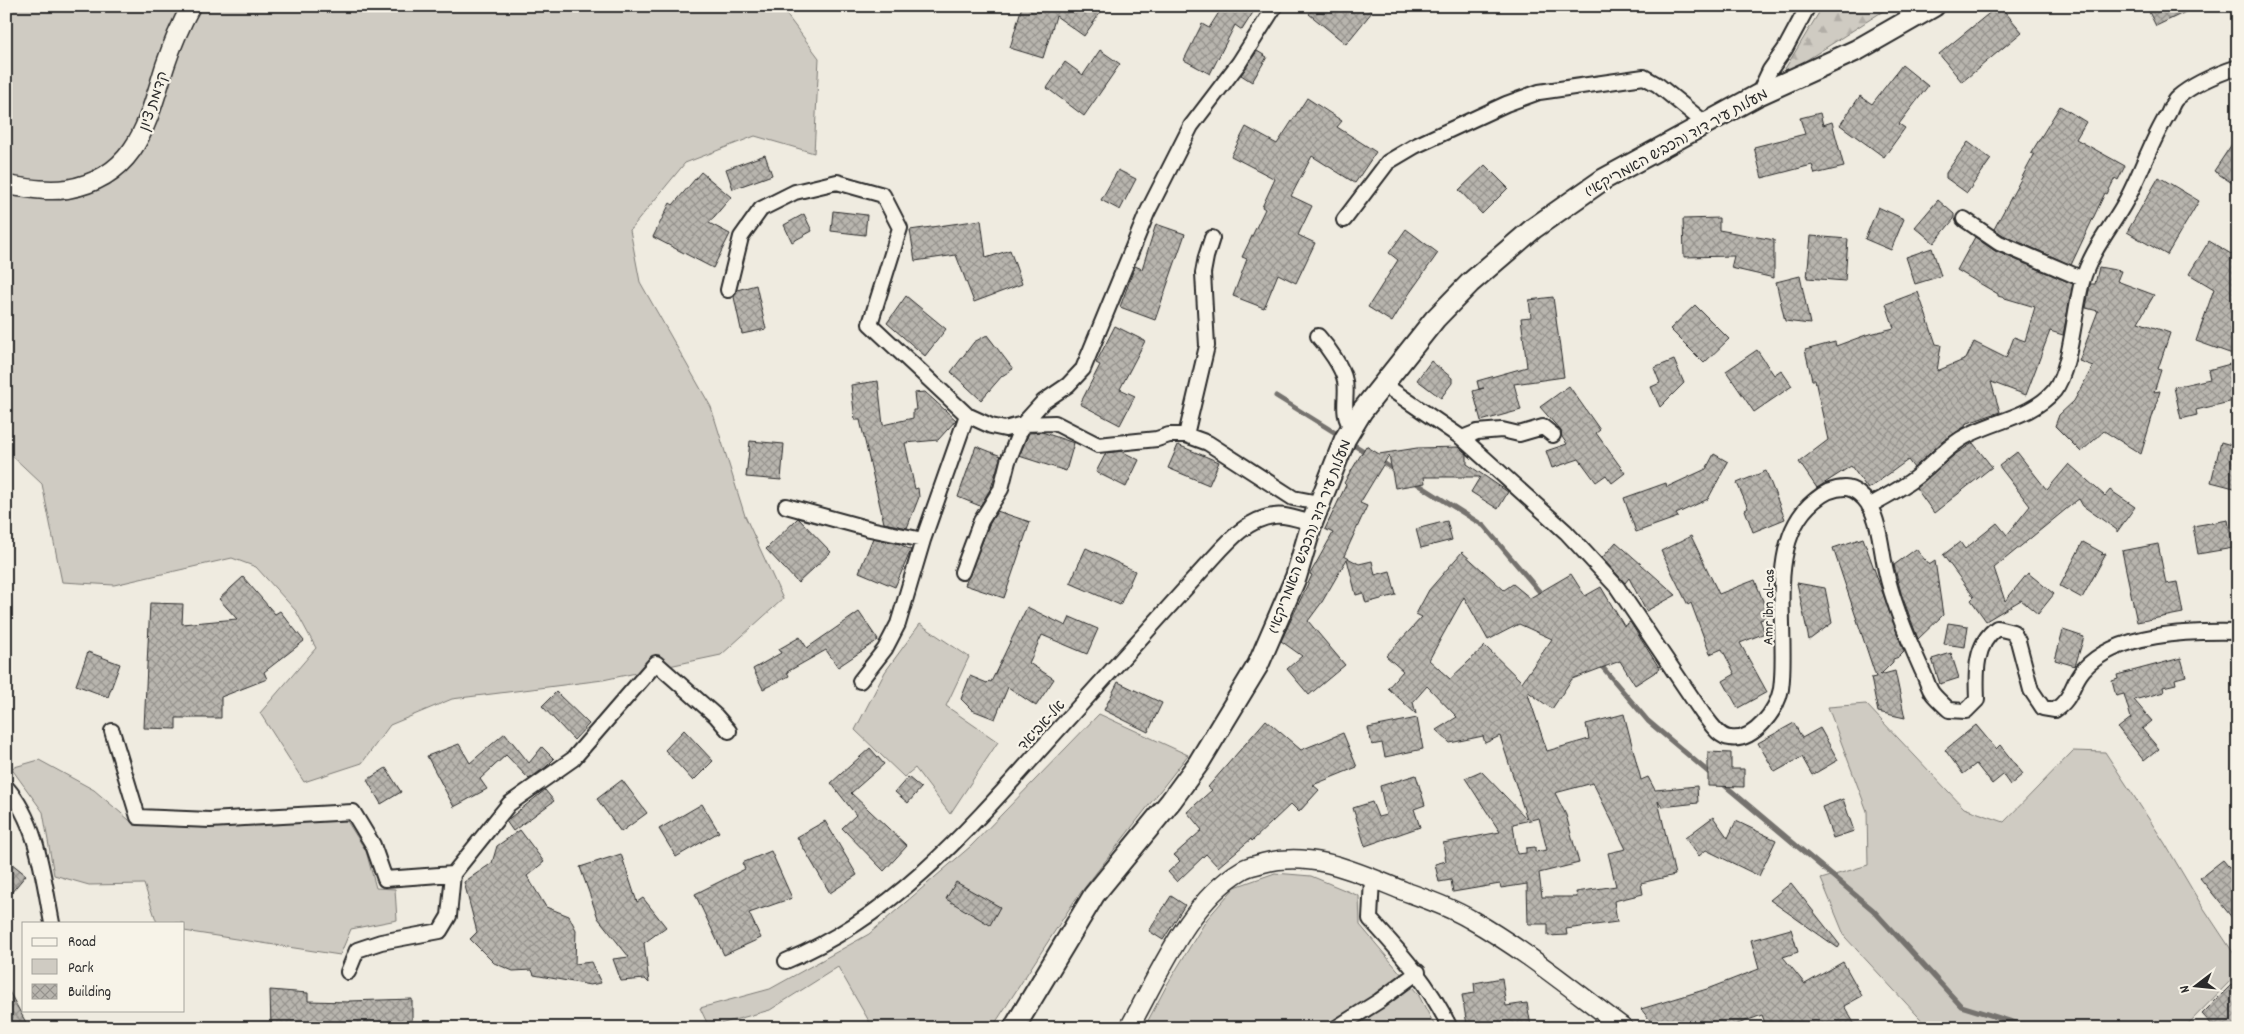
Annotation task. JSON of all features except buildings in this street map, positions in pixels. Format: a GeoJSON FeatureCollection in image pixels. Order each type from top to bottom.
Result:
{"type":"FeatureCollection","features":[{"type":"Feature","properties":{"kind":"main road","name":"מעלות עיר דוד (הכביש האמריקאי)"},"geometry":{"type":"LineString","coordinates":[[1014,1028],[1094,895],[1171,801],[1198,764],[1258,664],[1296,577],[1319,503],[1352,427],[1383,384],[1435,319],[1470,283],[1534,228],[1604,179],[1758,96],[1857,50],[1934,6]]}},
{"type":"Feature","properties":{"kind":"street","name":"קדמת ציון"},"geometry":{"type":"LineString","coordinates":[[6,185],[42,190],[67,189],[88,183],[113,170],[134,150],[146,127],[177,31],[191,6]]}},
{"type":"Feature","properties":{"kind":"street"},"geometry":{"type":"LineString","coordinates":[[962,572],[981,521],[1001,489],[1008,461],[1023,424],[1043,402],[1068,385],[1083,368],[1147,213],[1191,126],[1239,63],[1275,6]]}},
{"type":"Feature","properties":{"kind":"street"},"geometry":{"type":"LineString","coordinates":[[1758,96],[1770,70],[1785,49],[1807,7]]}},
{"type":"Feature","properties":{"kind":"street"},"geometry":{"type":"LineString","coordinates":[[2238,67],[2221,72],[2176,98],[2157,131],[2127,199],[2102,237],[2083,279],[2075,308],[2069,350],[2056,389],[2045,400],[2032,408],[1961,439],[1913,480],[1869,506],[1876,525],[1886,574],[1910,643],[1933,693],[1950,710],[1966,711],[1977,700],[1979,653],[1988,634],[1997,628],[2013,632],[2018,641],[2031,690],[2042,708],[2055,710],[2066,702],[2072,687],[2083,671],[2102,653],[2162,634],[2238,632]]}},
{"type":"Feature","properties":{"kind":"street"},"geometry":{"type":"LineString","coordinates":[[1344,220],[1388,162],[1415,146],[1484,113],[1539,92],[1644,76],[1706,124]]}},
{"type":"Feature","properties":{"kind":"street"},"geometry":{"type":"LineString","coordinates":[[728,290],[741,238],[761,209],[795,192],[837,182],[883,196],[900,228],[870,324],[967,415],[991,426],[1004,429],[1023,424],[1055,423],[1098,445],[1157,439],[1169,435],[1186,435],[1208,443],[1222,451],[1293,498],[1319,503]]}},
{"type":"Feature","properties":{"kind":"street"},"geometry":{"type":"LineString","coordinates":[[1964,218],[2000,243],[2083,279]]}},
{"type":"Feature","properties":{"kind":"street"},"geometry":{"type":"LineString","coordinates":[[1186,435],[1207,346],[1203,272],[1212,238]]}},
{"type":"Feature","properties":{"kind":"street"},"geometry":{"type":"LineString","coordinates":[[1318,336],[1345,379],[1345,414],[1347,422],[1352,427]]}},
{"type":"Feature","properties":{"kind":"street","name":"Amr ibn al-as"},"geometry":{"type":"LineString","coordinates":[[1383,384],[1462,438],[1566,532],[1617,587],[1702,714],[1717,731],[1730,738],[1745,737],[1758,729],[1773,708],[1780,691],[1783,654],[1782,580],[1788,540],[1797,521],[1809,506],[1824,493],[1846,488],[1861,495],[1869,506]]}},
{"type":"Feature","properties":{"kind":"street"},"geometry":{"type":"LineString","coordinates":[[860,681],[885,649],[898,624],[922,540],[967,415]]}},
{"type":"Feature","properties":{"kind":"street"},"geometry":{"type":"LineString","coordinates":[[1462,438],[1477,432],[1502,430],[1518,434],[1543,427],[1552,436]]}},
{"type":"Feature","properties":{"kind":"street"},"geometry":{"type":"LineString","coordinates":[[786,506],[870,529],[922,540]]}},
{"type":"Feature","properties":{"kind":"street","name":"אל-אביאד"},"geometry":{"type":"LineString","coordinates":[[786,961],[817,949],[879,908],[927,870],[976,822],[1204,568],[1237,534],[1261,519],[1276,515],[1312,522]]}},
{"type":"Feature","properties":{"kind":"street"},"geometry":{"type":"LineString","coordinates":[[348,972],[357,950],[381,942],[440,931],[449,916],[453,874],[509,804],[573,759],[656,663],[716,716],[730,731]]}},
{"type":"Feature","properties":{"kind":"street"},"geometry":{"type":"LineString","coordinates":[[112,731],[138,817],[210,820],[353,812],[373,845],[385,879],[453,874]]}},
{"type":"Feature","properties":{"kind":"street"},"geometry":{"type":"LineString","coordinates":[[6,787],[16,798],[37,849],[52,922]]}},
{"type":"Feature","properties":{"kind":"street"},"geometry":{"type":"LineString","coordinates":[[1129,1028],[1177,941],[1195,915],[1220,886],[1244,869],[1273,861],[1308,858],[1340,864],[1468,918],[1515,946],[1624,1028]]}},
{"type":"Feature","properties":{"kind":"street"},"geometry":{"type":"LineString","coordinates":[[1372,878],[1370,918],[1418,972],[1450,1028]]}},
{"type":"Feature","properties":{"kind":"street"},"geometry":{"type":"LineString","coordinates":[[1336,1028],[1379,1001],[1418,972]]}},
{"type":"Feature","properties":{"kind":"green space"},"geometry":{"type":"Polygon","coordinates":[[[12,6],[752,6],[783,10],[819,58],[814,153],[755,136],[685,163],[630,230],[640,282],[711,407],[745,516],[783,599],[721,655],[603,680],[452,699],[390,725],[362,763],[304,782],[260,713],[316,648],[296,611],[256,567],[232,558],[114,585],[62,582],[42,484],[6,450],[6,48],[9,46],[12,6]]]}},
{"type":"Feature","properties":{"kind":"green space"},"geometry":{"type":"Polygon","coordinates":[[[1823,6],[1891,6],[1780,77],[1823,6]]]}},
{"type":"Feature","properties":{"kind":"green space"},"geometry":{"type":"Polygon","coordinates":[[[920,624],[969,657],[946,706],[998,742],[950,814],[915,768],[904,777],[855,730],[885,672],[920,624]]]}},
{"type":"Feature","properties":{"kind":"green space"},"geometry":{"type":"Polygon","coordinates":[[[1866,704],[1964,808],[2004,822],[2073,751],[2105,752],[2238,960],[2238,973],[2184,1028],[1929,1028],[1845,937],[1821,879],[1868,865],[1867,811],[1828,707],[1866,704]]]}},
{"type":"Feature","properties":{"kind":"green space"},"geometry":{"type":"Polygon","coordinates":[[[1099,714],[1188,755],[1075,900],[992,1028],[873,1028],[838,967],[770,1010],[709,1027],[700,1008],[770,989],[869,934],[971,846],[1099,714]]]}},
{"type":"Feature","properties":{"kind":"green space"},"geometry":{"type":"Polygon","coordinates":[[[39,760],[94,790],[135,825],[347,821],[366,851],[376,888],[395,889],[397,920],[351,929],[340,955],[185,931],[185,922],[157,922],[144,884],[89,885],[54,875],[43,812],[11,768],[39,760]]]}},
{"type":"Feature","properties":{"kind":"green space"},"geometry":{"type":"Polygon","coordinates":[[[1275,873],[1311,876],[1359,896],[1360,925],[1418,994],[1436,1028],[1144,1028],[1168,983],[1207,919],[1235,887],[1275,873]]]}},
{"type":"Feature","properties":{"kind":"waterway"},"geometry":{"type":"LineString","coordinates":[[1276,396],[1342,437]]}},
{"type":"Feature","properties":{"kind":"waterway"},"geometry":{"type":"LineString","coordinates":[[1349,442],[1367,453]]}},
{"type":"Feature","properties":{"kind":"waterway"},"geometry":{"type":"LineString","coordinates":[[1379,460],[1397,472]]}},
{"type":"Feature","properties":{"kind":"waterway"},"geometry":{"type":"LineString","coordinates":[[1413,481],[1484,526],[1544,597]]}},
{"type":"Feature","properties":{"kind":"waterway"},"geometry":{"type":"LineString","coordinates":[[1599,663],[1648,721],[1713,776]]}},
{"type":"Feature","properties":{"kind":"waterway"},"geometry":{"type":"LineString","coordinates":[[1722,783],[1873,910],[1961,1006],[2032,1028]]}}]}
